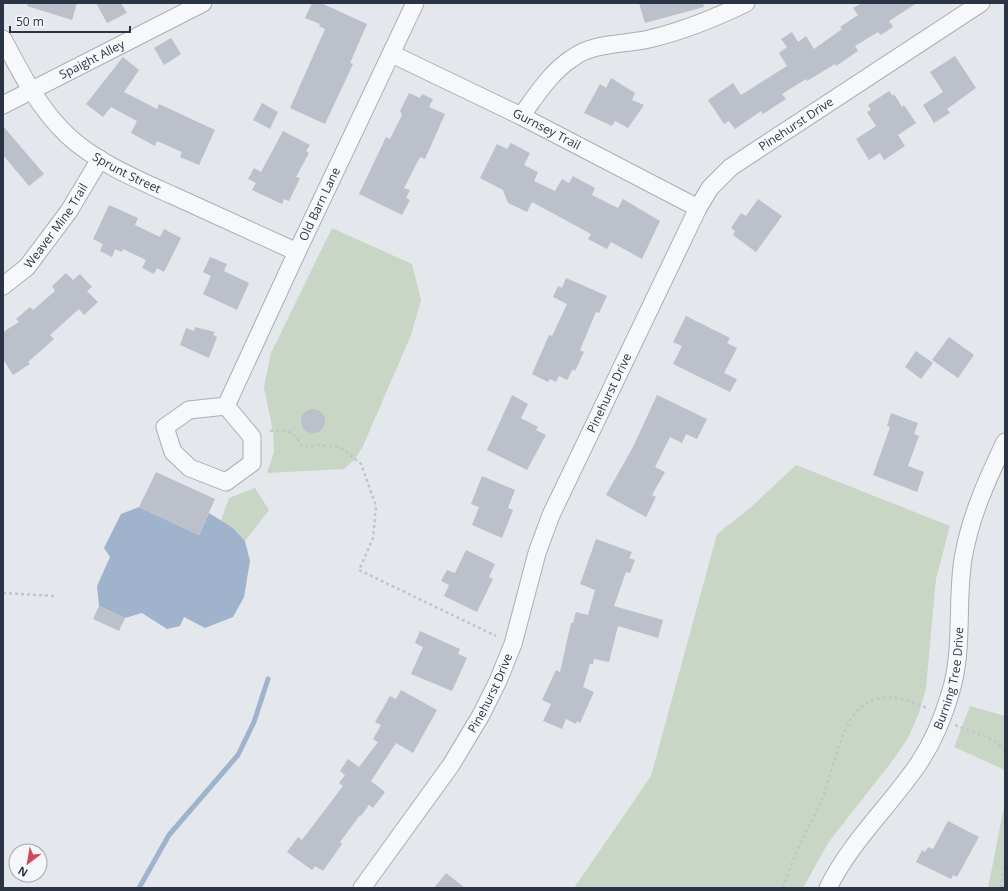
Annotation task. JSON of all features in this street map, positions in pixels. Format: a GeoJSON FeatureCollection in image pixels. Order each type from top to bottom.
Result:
{"type":"FeatureCollection","features":[{"type":"Feature","properties":{"kind":"street","name":"Spaight Alley"},"geometry":{"type":"LineString","coordinates":[[3,105],[203,3]]}},
{"type":"Feature","properties":{"kind":"street","name":"Old Barn Lane"},"geometry":{"type":"LineString","coordinates":[[226,406],[415,3]]}},
{"type":"Feature","properties":{"kind":"street"},"geometry":{"type":"LineString","coordinates":[[521,116],[559,68],[584,51],[602,46],[649,39],[691,27],[720,16],[746,3]]}},
{"type":"Feature","properties":{"kind":"street","name":"Pinehurst Drive"},"geometry":{"type":"LineString","coordinates":[[362,888],[451,765],[481,715],[513,644],[537,553],[551,515],[698,208],[710,188],[731,167],[972,5]]}},
{"type":"Feature","properties":{"kind":"street","name":"Sprunt Street"},"geometry":{"type":"LineString","coordinates":[[3,39],[31,91],[43,108],[67,135],[100,159],[161,190],[297,252]]}},
{"type":"Feature","properties":{"kind":"street","name":"Gurnsey Trail"},"geometry":{"type":"LineString","coordinates":[[392,54],[521,116],[698,208]]}},
{"type":"Feature","properties":{"kind":"street","name":"Weaver Mine Trail"},"geometry":{"type":"LineString","coordinates":[[3,286],[27,267],[69,211],[100,159]]}},
{"type":"Feature","properties":{"kind":"street"},"geometry":{"type":"LineString","coordinates":[[226,406],[252,436],[252,463],[226,482],[190,468],[173,452],[165,427],[189,410],[226,406]]}},
{"type":"Feature","properties":{"kind":"street","name":"Burning Tree Drive"},"geometry":{"type":"LineString","coordinates":[[828,888],[843,861],[918,764],[931,742],[942,717],[951,694],[955,672],[963,559],[980,496],[1005,442]]}},
{"type":"Feature","properties":{"kind":"path"},"geometry":{"type":"LineString","coordinates":[[270,431],[286,430],[293,433],[304,447],[320,445],[340,447],[361,464],[376,506],[373,538],[359,570],[496,636]]}},
{"type":"Feature","properties":{"kind":"path"},"geometry":{"type":"LineString","coordinates":[[3,593],[56,596]]}},
{"type":"Feature","properties":{"kind":"path"},"geometry":{"type":"LineString","coordinates":[[782,888],[788,871],[820,804],[845,731],[854,713],[869,701],[879,698],[895,698],[932,710]]}},
{"type":"Feature","properties":{"kind":"path"},"geometry":{"type":"LineString","coordinates":[[952,723],[992,739],[1005,749]]}},
{"type":"Feature","properties":{"kind":"path"},"geometry":{"type":"LineString","coordinates":[[1001,888],[1005,857]]}},
{"type":"Feature","properties":{"kind":"green space"},"geometry":{"type":"Polygon","coordinates":[[[332,228],[412,264],[421,300],[411,335],[363,446],[355,459],[344,469],[267,473],[274,452],[273,432],[264,387],[271,353],[332,228]]]}},
{"type":"Feature","properties":{"kind":"green space"},"geometry":{"type":"Polygon","coordinates":[[[796,465],[950,526],[936,579],[926,688],[919,713],[908,738],[893,760],[828,843],[803,888],[574,888],[651,776],[717,534],[750,508],[796,465]]]}},
{"type":"Feature","properties":{"kind":"green space"},"geometry":{"type":"Polygon","coordinates":[[[255,488],[269,510],[245,541],[233,528],[221,521],[229,498],[255,488]]]}},
{"type":"Feature","properties":{"kind":"green space"},"geometry":{"type":"Polygon","coordinates":[[[970,706],[1005,716],[1005,770],[954,747],[970,706]]]}},
{"type":"Feature","properties":{"kind":"green space"},"geometry":{"type":"Polygon","coordinates":[[[1005,802],[1005,888],[988,888],[1005,802]]]}},
{"type":"Feature","properties":{"kind":"water"},"geometry":{"type":"Polygon","coordinates":[[[139,507],[199,535],[209,513],[233,528],[245,541],[250,561],[244,597],[233,617],[205,628],[184,617],[180,626],[167,629],[142,613],[125,618],[99,606],[97,586],[110,557],[104,548],[121,514],[139,507]]]}},
{"type":"Feature","properties":{"kind":"building"},"geometry":{"type":"Polygon","coordinates":[[[28,3],[77,3],[72,20],[27,6],[28,3]]]}},
{"type":"Feature","properties":{"kind":"building"},"geometry":{"type":"Polygon","coordinates":[[[96,3],[121,3],[127,13],[107,23],[96,3]]]}},
{"type":"Feature","properties":{"kind":"building"},"geometry":{"type":"Polygon","coordinates":[[[312,3],[321,3],[367,24],[350,63],[353,64],[325,124],[290,108],[325,29],[319,26],[320,24],[305,18],[312,3]]]}},
{"type":"Feature","properties":{"kind":"building"},"geometry":{"type":"Polygon","coordinates":[[[639,3],[703,3],[704,7],[645,23],[639,3]]]}},
{"type":"Feature","properties":{"kind":"building"},"geometry":{"type":"Polygon","coordinates":[[[862,3],[917,3],[889,21],[893,27],[881,35],[878,32],[855,46],[858,51],[836,66],[835,64],[807,81],[806,79],[782,94],[786,99],[763,114],[761,111],[735,129],[729,121],[724,124],[708,100],[733,83],[741,95],[787,66],[779,53],[787,47],[781,39],[792,32],[798,42],[806,36],[814,49],[842,29],[840,27],[858,15],[853,8],[862,3]]]}},
{"type":"Feature","properties":{"kind":"building"},"geometry":{"type":"Polygon","coordinates":[[[171,38],[181,54],[164,65],[154,48],[171,38]]]}},
{"type":"Feature","properties":{"kind":"building"},"geometry":{"type":"Polygon","coordinates":[[[955,56],[976,88],[947,109],[950,113],[934,123],[923,105],[943,92],[930,72],[955,56]]]}},
{"type":"Feature","properties":{"kind":"building"},"geometry":{"type":"Polygon","coordinates":[[[123,57],[139,70],[124,92],[157,109],[159,104],[215,130],[199,165],[180,157],[182,152],[157,141],[155,146],[131,133],[137,121],[111,107],[103,117],[86,104],[123,57]]]}},
{"type":"Feature","properties":{"kind":"building"},"geometry":{"type":"Polygon","coordinates":[[[611,78],[635,93],[632,100],[644,105],[628,128],[615,121],[612,126],[584,113],[600,84],[606,88],[611,78]]]}},
{"type":"Feature","properties":{"kind":"building"},"geometry":{"type":"Polygon","coordinates":[[[889,91],[893,96],[894,94],[902,107],[904,105],[916,123],[898,135],[905,146],[884,160],[880,153],[869,160],[856,139],[876,126],[867,112],[871,110],[868,105],[889,91]]]}},
{"type":"Feature","properties":{"kind":"building"},"geometry":{"type":"Polygon","coordinates":[[[409,93],[420,98],[422,94],[433,99],[429,107],[445,114],[425,159],[420,157],[404,188],[410,190],[406,198],[410,200],[402,215],[359,194],[386,137],[390,139],[402,115],[400,111],[409,93]]]}},
{"type":"Feature","properties":{"kind":"building"},"geometry":{"type":"Polygon","coordinates":[[[262,103],[278,112],[270,129],[253,120],[262,103]]]}},
{"type":"Feature","properties":{"kind":"building"},"geometry":{"type":"Polygon","coordinates":[[[3,126],[44,174],[29,186],[3,155],[3,126]]]}},
{"type":"Feature","properties":{"kind":"building"},"geometry":{"type":"Polygon","coordinates":[[[283,131],[310,145],[306,151],[309,153],[296,177],[300,178],[289,201],[284,199],[282,204],[252,190],[256,183],[248,179],[254,168],[261,172],[283,131]]]}},
{"type":"Feature","properties":{"kind":"building"},"geometry":{"type":"Polygon","coordinates":[[[511,143],[530,153],[524,165],[538,172],[534,181],[555,191],[562,179],[569,183],[573,176],[595,188],[592,195],[618,208],[623,199],[660,221],[642,259],[611,242],[607,249],[588,239],[591,234],[532,202],[527,212],[508,203],[503,190],[480,178],[497,144],[507,149],[511,143]]]}},
{"type":"Feature","properties":{"kind":"building"},"geometry":{"type":"Polygon","coordinates":[[[758,199],[782,216],[756,252],[733,235],[735,231],[731,228],[741,213],[746,216],[758,199]]]}},
{"type":"Feature","properties":{"kind":"building"},"geometry":{"type":"Polygon","coordinates":[[[109,205],[138,218],[135,225],[160,237],[164,229],[181,238],[164,272],[157,268],[154,274],[142,268],[146,260],[123,249],[122,252],[115,249],[112,257],[100,251],[103,244],[93,239],[109,205]]]}},
{"type":"Feature","properties":{"kind":"building"},"geometry":{"type":"Polygon","coordinates":[[[210,257],[227,264],[224,271],[249,283],[237,310],[203,294],[211,276],[203,272],[210,257]]]}},
{"type":"Feature","properties":{"kind":"building"},"geometry":{"type":"Polygon","coordinates":[[[66,273],[73,280],[80,274],[92,287],[87,291],[98,302],[84,315],[79,309],[50,335],[54,339],[28,362],[30,364],[13,375],[3,359],[3,332],[19,322],[16,319],[30,307],[33,310],[55,291],[52,286],[66,273]]]}},
{"type":"Feature","properties":{"kind":"building"},"geometry":{"type":"Polygon","coordinates":[[[566,278],[607,296],[599,313],[596,312],[580,350],[584,352],[575,371],[573,369],[567,380],[559,376],[556,382],[550,379],[548,382],[532,374],[549,335],[552,336],[567,304],[553,297],[558,286],[562,288],[566,278]]]}},
{"type":"Feature","properties":{"kind":"building"},"geometry":{"type":"Polygon","coordinates":[[[686,316],[730,338],[727,343],[737,348],[724,373],[737,379],[730,392],[673,364],[682,346],[673,342],[686,316]]]}},
{"type":"Feature","properties":{"kind":"building"},"geometry":{"type":"Polygon","coordinates":[[[195,327],[215,332],[213,335],[217,337],[209,358],[180,345],[186,328],[194,331],[195,327]]]}},
{"type":"Feature","properties":{"kind":"building"},"geometry":{"type":"Polygon","coordinates":[[[949,337],[974,355],[958,378],[932,360],[949,337]]]}},
{"type":"Feature","properties":{"kind":"building"},"geometry":{"type":"Polygon","coordinates":[[[916,351],[933,363],[921,379],[905,367],[916,351]]]}},
{"type":"Feature","properties":{"kind":"building"},"geometry":{"type":"Polygon","coordinates":[[[512,395],[528,404],[521,418],[538,427],[536,430],[546,435],[527,470],[487,450],[512,395]]]}},
{"type":"Feature","properties":{"kind":"building"},"geometry":{"type":"Polygon","coordinates":[[[657,395],[707,419],[697,439],[686,434],[682,443],[670,437],[655,467],[665,472],[652,495],[656,497],[646,517],[606,495],[633,447],[657,395]]]}},
{"type":"Feature","properties":{"kind":"building"},"geometry":{"type":"Polygon","coordinates":[[[313,409],[318,410],[324,416],[324,426],[318,432],[313,433],[308,432],[302,426],[301,421],[302,416],[308,410],[313,409]]]}},
{"type":"Feature","properties":{"kind":"building"},"geometry":{"type":"Polygon","coordinates":[[[891,413],[918,423],[914,434],[919,436],[908,466],[924,472],[917,492],[873,475],[890,427],[887,426],[891,413]]]}},
{"type":"Feature","properties":{"kind":"building"},"geometry":{"type":"Polygon","coordinates":[[[156,472],[215,499],[199,535],[139,507],[156,472]]]}},
{"type":"Feature","properties":{"kind":"building"},"geometry":{"type":"Polygon","coordinates":[[[482,476],[515,490],[508,508],[513,510],[502,538],[472,525],[479,507],[471,504],[482,476]]]}},
{"type":"Feature","properties":{"kind":"building"},"geometry":{"type":"Polygon","coordinates":[[[596,539],[632,552],[629,558],[635,560],[630,573],[626,572],[614,606],[663,620],[658,638],[618,626],[609,662],[594,659],[593,664],[590,664],[583,687],[594,692],[580,723],[577,721],[576,724],[566,719],[562,729],[543,721],[551,704],[542,700],[556,670],[560,672],[571,623],[573,623],[576,612],[588,615],[595,590],[580,584],[596,539]]]}},
{"type":"Feature","properties":{"kind":"building"},"geometry":{"type":"Polygon","coordinates":[[[466,550],[495,564],[489,577],[493,579],[477,612],[444,596],[449,585],[441,581],[447,570],[455,573],[466,550]]]}},
{"type":"Feature","properties":{"kind":"building"},"geometry":{"type":"Polygon","coordinates":[[[99,606],[125,618],[119,631],[93,619],[99,606]]]}},
{"type":"Feature","properties":{"kind":"building"},"geometry":{"type":"Polygon","coordinates":[[[420,631],[460,649],[458,654],[467,658],[452,691],[411,674],[423,647],[415,643],[420,631]]]}},
{"type":"Feature","properties":{"kind":"building"},"geometry":{"type":"Polygon","coordinates":[[[401,690],[437,710],[413,753],[396,743],[371,781],[385,792],[373,808],[369,805],[361,816],[360,815],[340,842],[342,844],[323,871],[315,866],[312,870],[287,852],[298,837],[302,840],[343,786],[339,783],[345,775],[340,771],[348,759],[359,767],[378,742],[373,739],[381,725],[375,722],[390,696],[396,699],[401,690]]]}},
{"type":"Feature","properties":{"kind":"building"},"geometry":{"type":"Polygon","coordinates":[[[948,821],[979,837],[957,877],[953,875],[951,879],[916,862],[922,850],[925,852],[928,847],[933,849],[948,821]]]}},
{"type":"Feature","properties":{"kind":"building"},"geometry":{"type":"Polygon","coordinates":[[[446,873],[465,888],[434,888],[446,873]]]}},
{"type":"Feature","properties":{"kind":"waterway"},"geometry":{"type":"LineString","coordinates":[[139,888],[169,835],[238,755],[254,722],[268,679]]}}]}
